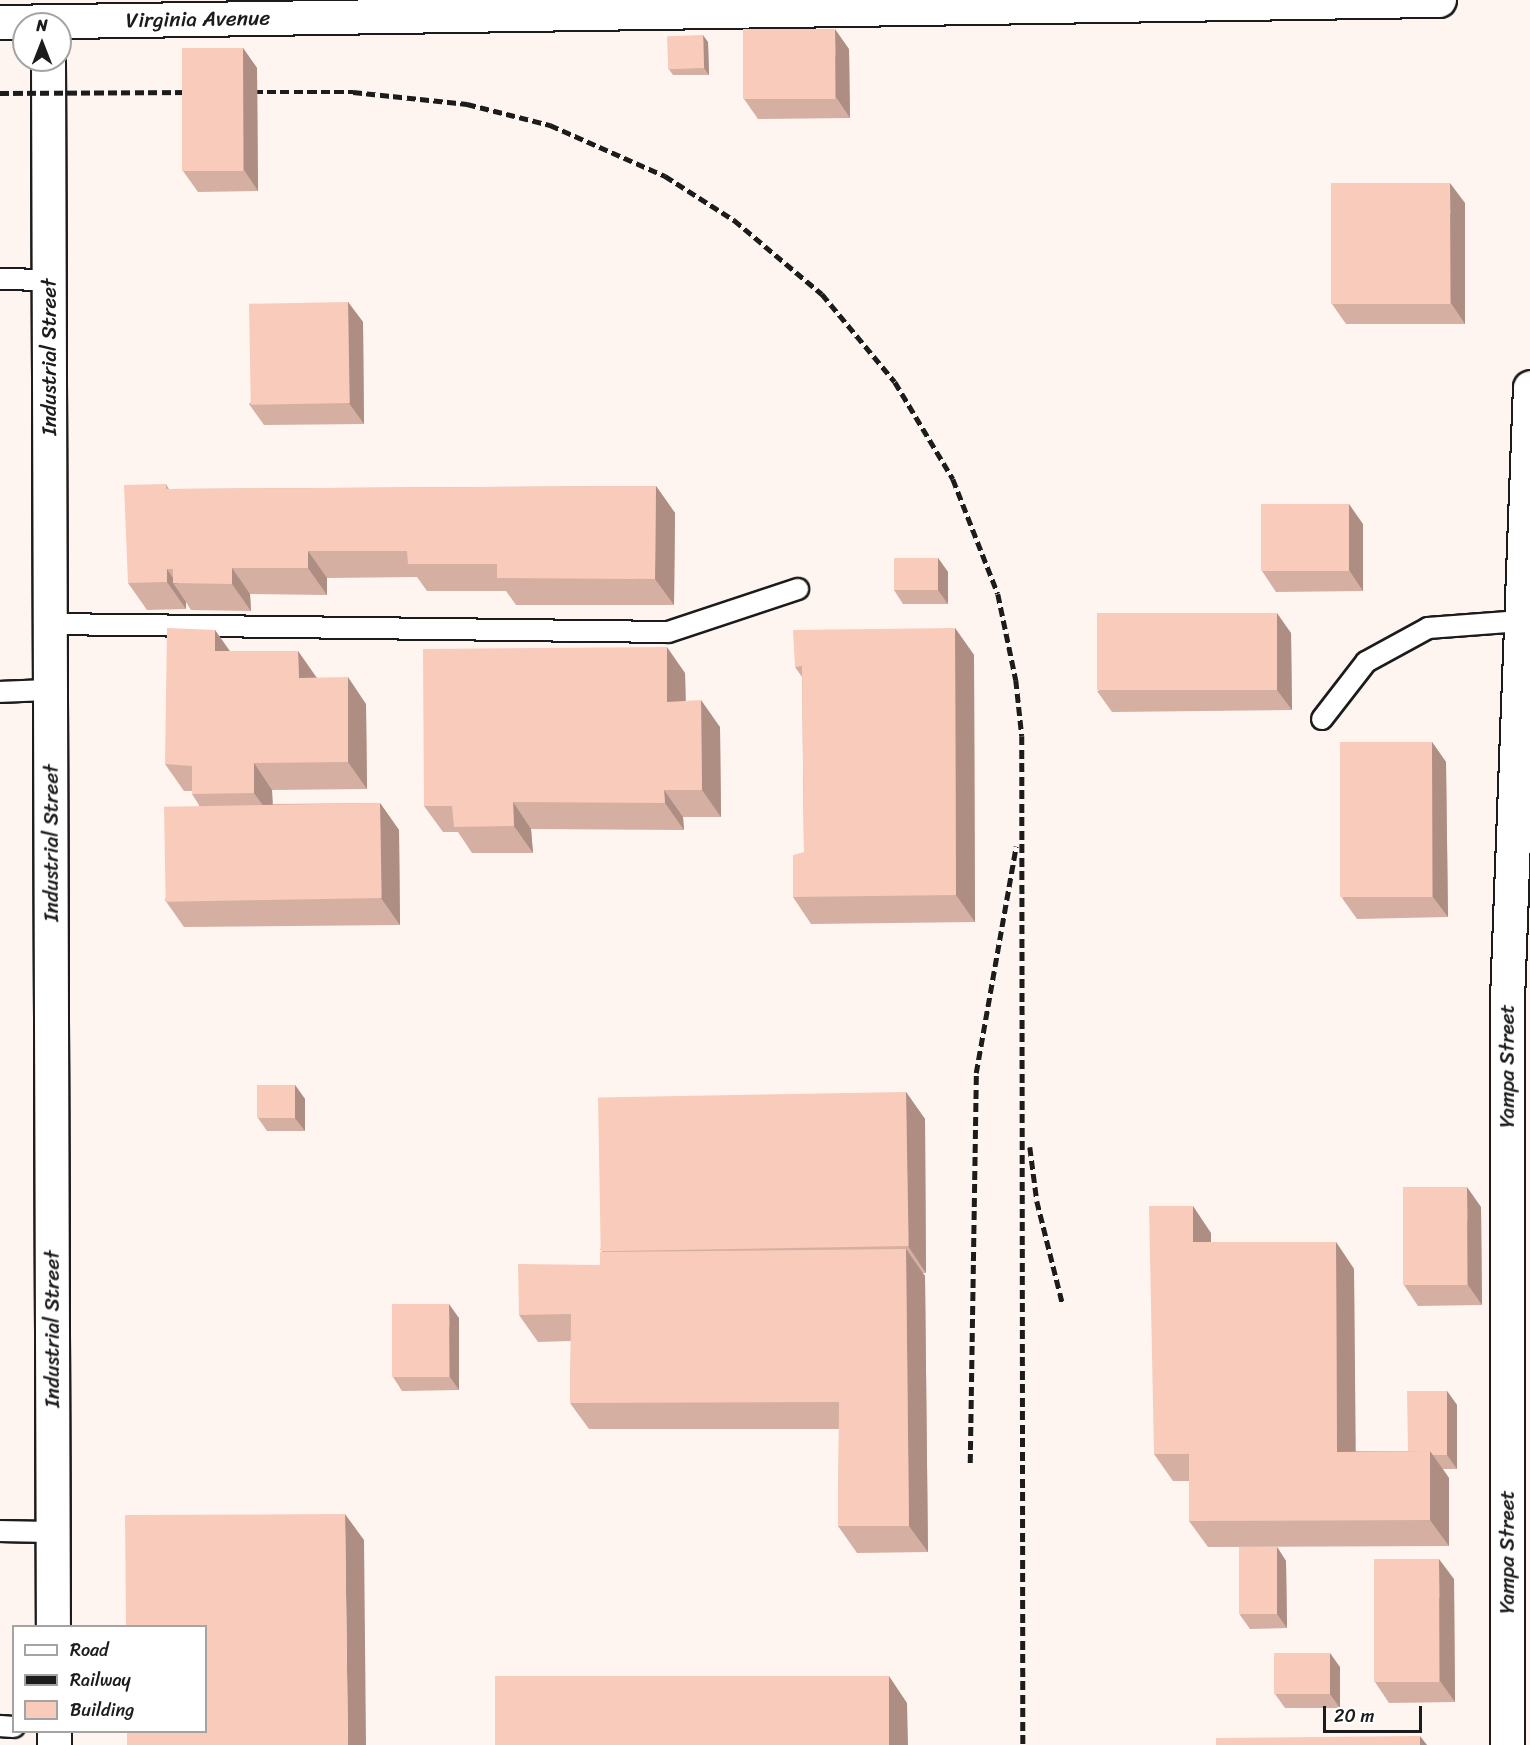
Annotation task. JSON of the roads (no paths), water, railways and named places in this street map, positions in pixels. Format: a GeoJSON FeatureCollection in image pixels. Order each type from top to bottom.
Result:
{"type":"FeatureCollection","features":[{"type":"Feature","properties":{"kind":"street","name":"Virginia Avenue"},"geometry":{"type":"LineString","coordinates":[[72,21],[253,9],[1439,0]]}},
{"type":"Feature","properties":{"kind":"street","name":"Industrial Street"},"geometry":{"type":"LineString","coordinates":[[48,72],[53,1625]]}},
{"type":"Feature","properties":{"kind":"street","name":"Yampa Street"},"geometry":{"type":"LineString","coordinates":[[1507,1745],[1521,621],[1530,387]]}},
{"type":"Feature","properties":{"kind":"lane"},"geometry":{"type":"LineString","coordinates":[[0,279],[49,280]]}},
{"type":"Feature","properties":{"kind":"lane"},"geometry":{"type":"LineString","coordinates":[[50,624],[668,632],[798,589]]}},
{"type":"Feature","properties":{"kind":"lane"},"geometry":{"type":"LineString","coordinates":[[1322,719],[1366,662],[1428,628],[1521,621]]}},
{"type":"Feature","properties":{"kind":"lane"},"geometry":{"type":"LineString","coordinates":[[0,692],[50,690]]}},
{"type":"Feature","properties":{"kind":"lane"},"geometry":{"type":"LineString","coordinates":[[0,1531],[53,1532]]}},
{"type":"Feature","properties":{"kind":"railway"},"geometry":{"type":"LineString","coordinates":[[0,93],[198,92]]}},
{"type":"Feature","properties":{"kind":"railway"},"geometry":{"type":"LineString","coordinates":[[240,92],[353,92],[467,104],[550,125],[665,176],[734,220],[822,294],[895,382],[953,479],[998,594],[1016,680],[1022,736],[1023,1745]]}},
{"type":"Feature","properties":{"kind":"railway"},"geometry":{"type":"LineString","coordinates":[[970,1463],[976,1073],[1016,846]]}},
{"type":"Feature","properties":{"kind":"railway"},"geometry":{"type":"LineString","coordinates":[[1030,1147],[1037,1201],[1063,1305]]}}]}
